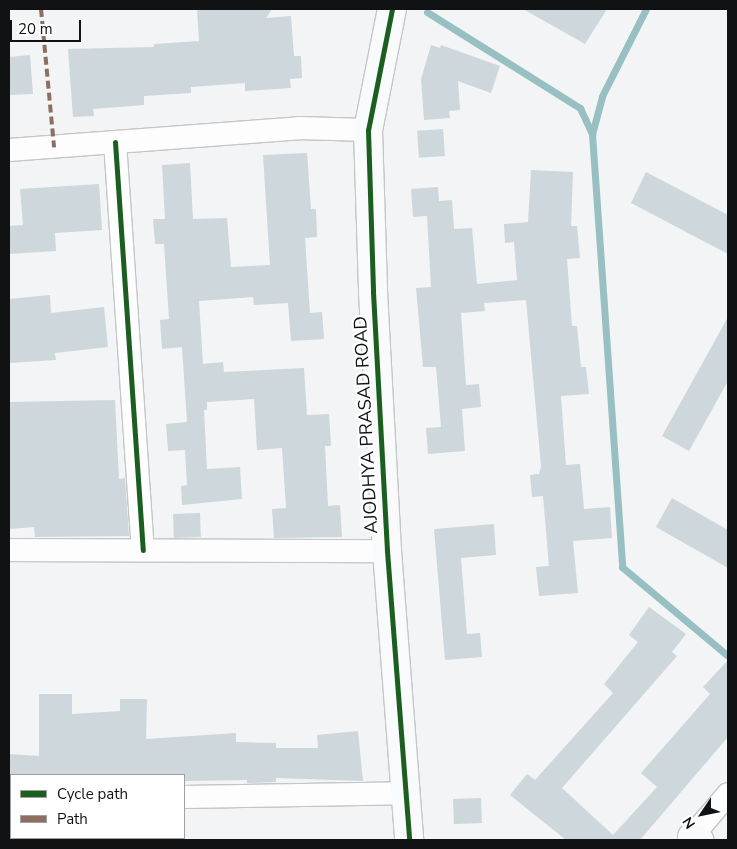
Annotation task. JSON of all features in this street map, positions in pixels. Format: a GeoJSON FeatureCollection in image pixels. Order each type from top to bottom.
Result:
{"type":"FeatureCollection","features":[{"type":"Feature","properties":{"kind":"street","name":"AJODHYA PRASAD ROAD"},"geometry":{"type":"LineString","coordinates":[[386,11],[368,130],[373,292],[387,551],[409,840]]}},
{"type":"Feature","properties":{"kind":"street"},"geometry":{"type":"LineString","coordinates":[[9,150],[299,128],[368,130]]}},
{"type":"Feature","properties":{"kind":"street"},"geometry":{"type":"LineString","coordinates":[[115,142],[143,550]]}},
{"type":"Feature","properties":{"kind":"street"},"geometry":{"type":"LineString","coordinates":[[9,550],[387,551]]}},
{"type":"Feature","properties":{"kind":"street"},"geometry":{"type":"LineString","coordinates":[[185,797],[404,792]]}},
{"type":"Feature","properties":{"kind":"street"},"geometry":{"type":"LineString","coordinates":[[693,839],[728,794]]}},
{"type":"Feature","properties":{"kind":"building"},"geometry":{"type":"Polygon","coordinates":[[[197,9],[272,9],[266,18],[291,16],[294,56],[301,56],[302,78],[290,79],[291,88],[245,91],[245,83],[191,87],[191,93],[144,96],[144,105],[93,109],[94,116],[73,117],[68,49],[154,47],[154,44],[199,41],[197,9]]]}},
{"type":"Feature","properties":{"kind":"building"},"geometry":{"type":"Polygon","coordinates":[[[523,9],[607,9],[585,44],[523,9]]]}},
{"type":"Feature","properties":{"kind":"building"},"geometry":{"type":"Polygon","coordinates":[[[431,45],[440,48],[441,45],[500,66],[491,93],[458,81],[460,110],[449,111],[450,118],[424,120],[421,79],[431,45]]]}},
{"type":"Feature","properties":{"kind":"building"},"geometry":{"type":"Polygon","coordinates":[[[30,55],[33,94],[9,95],[9,57],[30,55]]]}},
{"type":"Feature","properties":{"kind":"building"},"geometry":{"type":"Polygon","coordinates":[[[443,129],[445,156],[419,158],[417,131],[443,129]]]}},
{"type":"Feature","properties":{"kind":"building"},"geometry":{"type":"Polygon","coordinates":[[[307,153],[311,209],[316,209],[317,237],[305,238],[310,313],[322,312],[324,339],[291,341],[288,303],[254,305],[253,297],[199,301],[203,364],[223,362],[224,372],[304,368],[307,415],[329,414],[331,446],[325,446],[328,506],[340,505],[342,537],[274,538],[272,509],[286,508],[282,448],[257,450],[254,399],[207,402],[207,410],[204,410],[207,469],[240,467],[242,499],[182,505],[181,486],[187,485],[185,450],[168,451],[166,424],[187,422],[182,347],[162,349],[160,320],[169,319],[164,244],[155,244],[153,219],[165,219],[162,165],[190,163],[193,219],[227,218],[231,267],[270,265],[263,155],[307,153]]]}},
{"type":"Feature","properties":{"kind":"building"},"geometry":{"type":"Polygon","coordinates":[[[531,170],[573,172],[571,226],[577,226],[580,258],[567,259],[572,326],[577,326],[581,367],[586,367],[589,394],[561,396],[566,465],[580,464],[584,509],[610,507],[612,538],[573,541],[578,593],[539,596],[536,567],[549,566],[543,496],[532,497],[530,475],[539,474],[541,466],[526,300],[484,303],[485,311],[461,313],[466,385],[479,384],[481,407],[462,409],[465,451],[428,454],[426,428],[441,427],[436,367],[423,367],[416,288],[431,287],[427,216],[413,217],[411,189],[438,187],[439,201],[452,200],[454,229],[472,228],[477,284],[517,280],[514,242],[505,243],[504,224],[528,222],[531,170]]]}},
{"type":"Feature","properties":{"kind":"building"},"geometry":{"type":"Polygon","coordinates":[[[646,172],[728,215],[728,254],[631,203],[646,172]]]}},
{"type":"Feature","properties":{"kind":"building"},"geometry":{"type":"Polygon","coordinates":[[[99,184],[102,230],[55,233],[56,251],[9,254],[9,226],[23,225],[20,189],[99,184]]]}},
{"type":"Feature","properties":{"kind":"building"},"geometry":{"type":"Polygon","coordinates":[[[50,295],[51,313],[104,307],[108,347],[55,353],[56,360],[9,363],[9,299],[50,295]]]}},
{"type":"Feature","properties":{"kind":"building"},"geometry":{"type":"Polygon","coordinates":[[[728,317],[728,381],[689,451],[662,436],[728,317]]]}},
{"type":"Feature","properties":{"kind":"building"},"geometry":{"type":"Polygon","coordinates":[[[115,400],[119,479],[125,478],[129,536],[35,537],[34,527],[9,529],[9,402],[115,400]]]}},
{"type":"Feature","properties":{"kind":"building"},"geometry":{"type":"Polygon","coordinates":[[[672,498],[728,530],[728,568],[656,527],[672,498]]]}},
{"type":"Feature","properties":{"kind":"building"},"geometry":{"type":"Polygon","coordinates":[[[200,513],[201,537],[174,538],[173,514],[200,513]]]}},
{"type":"Feature","properties":{"kind":"building"},"geometry":{"type":"Polygon","coordinates":[[[494,524],[496,555],[461,558],[467,634],[480,633],[482,657],[445,660],[434,529],[494,524]]]}},
{"type":"Feature","properties":{"kind":"building"},"geometry":{"type":"Polygon","coordinates":[[[649,607],[686,634],[672,652],[677,656],[562,788],[613,835],[657,787],[641,773],[710,694],[703,687],[728,660],[728,737],[640,840],[566,840],[510,795],[527,774],[535,780],[613,693],[604,684],[638,642],[629,635],[649,607]]]}},
{"type":"Feature","properties":{"kind":"building"},"geometry":{"type":"Polygon","coordinates":[[[39,694],[72,694],[72,714],[120,711],[120,699],[147,699],[146,739],[236,733],[236,742],[276,743],[276,748],[318,748],[317,735],[358,731],[363,781],[276,778],[276,782],[247,783],[247,780],[185,781],[185,774],[9,775],[9,754],[39,756],[39,694]]]}},
{"type":"Feature","properties":{"kind":"building"},"geometry":{"type":"Polygon","coordinates":[[[481,798],[482,823],[454,824],[453,799],[481,798]]]}},
{"type":"Feature","properties":{"kind":"waterway"},"geometry":{"type":"LineString","coordinates":[[592,134],[602,96],[646,9]]}},
{"type":"Feature","properties":{"kind":"waterway"},"geometry":{"type":"LineString","coordinates":[[427,12],[580,108],[592,134],[622,567],[728,656]]}},
{"type":"Feature","properties":{"kind":"marked path"},"geometry":{"type":"LineString","coordinates":[[41,9],[54,147]]}},
{"type":"Feature","properties":{"kind":"cycle path"},"geometry":{"type":"LineString","coordinates":[[392,9],[368,130],[373,292],[387,551],[409,840]]}},
{"type":"Feature","properties":{"kind":"cycle path"},"geometry":{"type":"LineString","coordinates":[[115,142],[143,550]]}}]}
